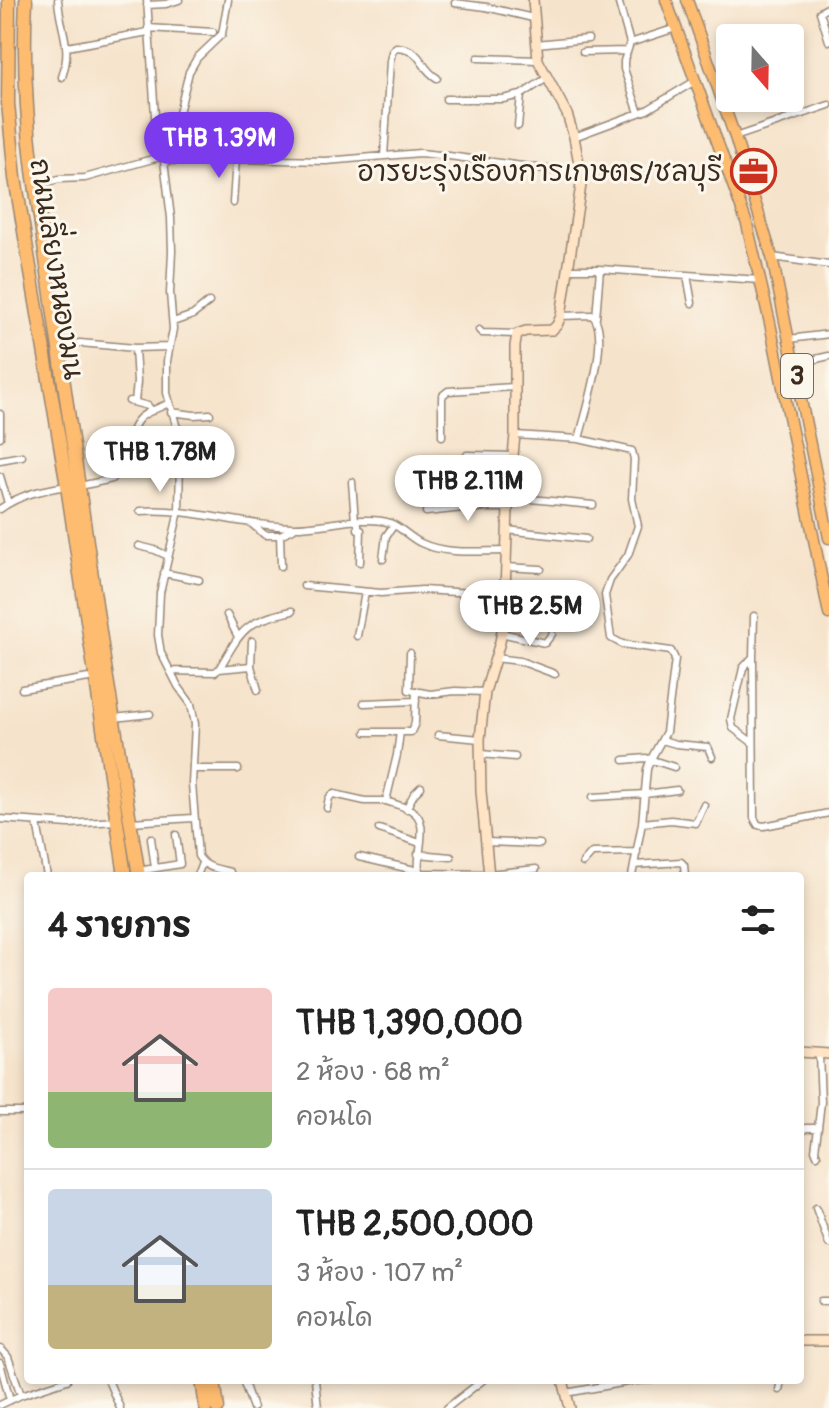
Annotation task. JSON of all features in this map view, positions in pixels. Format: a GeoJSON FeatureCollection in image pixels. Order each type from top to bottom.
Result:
{"type":"FeatureCollection","features":[{"type":"Feature","properties":{"kind":"highway","name":"ถนนเลี่ยงหนองมน"},"geometry":{"type":"LineString","coordinates":[[9,0],[8,103],[17,193],[39,322],[74,486],[139,872]]}},
{"type":"Feature","properties":{"kind":"highway","name":"ถนนเลี่ยงหนองมน"},"geometry":{"type":"LineString","coordinates":[[26,0],[26,115],[59,346],[95,677],[124,872]]}},
{"type":"Feature","properties":{"kind":"highway"},"geometry":{"type":"LineString","coordinates":[[39,322],[55,319]]}},
{"type":"Feature","properties":{"kind":"highway"},"geometry":{"type":"LineString","coordinates":[[203,1384],[206,1408]]}},
{"type":"Feature","properties":{"kind":"highway"},"geometry":{"type":"LineString","coordinates":[[215,1384],[218,1408]]}},
{"type":"Feature","properties":{"kind":"main road","name":"3"},"geometry":{"type":"LineString","coordinates":[[666,0],[747,224],[829,614]]}},
{"type":"Feature","properties":{"kind":"main road","name":"3"},"geometry":{"type":"LineString","coordinates":[[687,0],[735,137],[772,257],[824,485],[829,538]]}},
{"type":"Feature","properties":{"kind":"main road"},"geometry":{"type":"LineString","coordinates":[[718,143],[735,137]]}},
{"type":"Feature","properties":{"kind":"street"},"geometry":{"type":"LineString","coordinates":[[58,0],[67,47],[67,63],[62,77]]}},
{"type":"Feature","properties":{"kind":"street"},"geometry":{"type":"LineString","coordinates":[[179,0],[166,4],[147,3],[153,96],[171,218],[173,329],[168,347],[167,393],[179,435],[180,457],[179,511],[160,593],[158,635],[161,653],[191,704],[195,724],[193,818],[198,856],[209,867],[230,872]]}},
{"type":"Feature","properties":{"kind":"street"},"geometry":{"type":"LineString","coordinates":[[159,139],[175,131],[189,72],[197,58],[222,34],[228,0]]}},
{"type":"Feature","properties":{"kind":"street"},"geometry":{"type":"LineString","coordinates":[[479,330],[482,333],[517,334],[552,330],[561,316],[581,174],[567,114],[538,60],[533,0]]}},
{"type":"Feature","properties":{"kind":"street"},"geometry":{"type":"LineString","coordinates":[[618,0],[630,43],[624,69],[639,113]]}},
{"type":"Feature","properties":{"kind":"street"},"geometry":{"type":"LineString","coordinates":[[455,3],[533,18]]}},
{"type":"Feature","properties":{"kind":"street"},"geometry":{"type":"LineString","coordinates":[[829,7],[820,12],[829,41]]}},
{"type":"Feature","properties":{"kind":"street"},"geometry":{"type":"LineString","coordinates":[[630,43],[676,28]]}},
{"type":"Feature","properties":{"kind":"street"},"geometry":{"type":"LineString","coordinates":[[67,47],[148,30],[213,32]]}},
{"type":"Feature","properties":{"kind":"street"},"geometry":{"type":"LineString","coordinates":[[536,44],[588,39]]}},
{"type":"Feature","properties":{"kind":"street"},"geometry":{"type":"LineString","coordinates":[[384,156],[392,52],[396,47],[413,51],[437,78]]}},
{"type":"Feature","properties":{"kind":"street"},"geometry":{"type":"LineString","coordinates":[[583,52],[627,51]]}},
{"type":"Feature","properties":{"kind":"street"},"geometry":{"type":"LineString","coordinates":[[478,58],[538,60]]}},
{"type":"Feature","properties":{"kind":"street"},"geometry":{"type":"LineString","coordinates":[[446,99],[490,100],[521,95],[547,78]]}},
{"type":"Feature","properties":{"kind":"street"},"geometry":{"type":"LineString","coordinates":[[574,137],[639,113],[695,81]]}},
{"type":"Feature","properties":{"kind":"street"},"geometry":{"type":"LineString","coordinates":[[518,126],[521,95]]}},
{"type":"Feature","properties":{"kind":"street"},"geometry":{"type":"LineString","coordinates":[[735,137],[829,105]]}},
{"type":"Feature","properties":{"kind":"street"},"geometry":{"type":"LineString","coordinates":[[35,190],[42,189],[46,181],[85,178],[164,159],[326,161],[420,153],[581,174]]}},
{"type":"Feature","properties":{"kind":"street"},"geometry":{"type":"LineString","coordinates":[[233,203],[236,159]]}},
{"type":"Feature","properties":{"kind":"street"},"geometry":{"type":"LineString","coordinates":[[772,257],[829,265]]}},
{"type":"Feature","properties":{"kind":"street"},"geometry":{"type":"LineString","coordinates":[[568,269],[760,280]]}},
{"type":"Feature","properties":{"kind":"street"},"geometry":{"type":"LineString","coordinates":[[579,439],[599,351],[596,318],[600,269]]}},
{"type":"Feature","properties":{"kind":"street"},"geometry":{"type":"LineString","coordinates":[[687,275],[692,303]]}},
{"type":"Feature","properties":{"kind":"street"},"geometry":{"type":"LineString","coordinates":[[173,322],[193,315],[209,302]]}},
{"type":"Feature","properties":{"kind":"street"},"geometry":{"type":"LineString","coordinates":[[561,316],[592,315],[596,318]]}},
{"type":"Feature","properties":{"kind":"street"},"geometry":{"type":"LineString","coordinates":[[489,872],[480,739],[485,692],[501,633],[504,605],[514,456],[517,334]]}},
{"type":"Feature","properties":{"kind":"street"},"geometry":{"type":"LineString","coordinates":[[789,339],[829,334]]}},
{"type":"Feature","properties":{"kind":"street"},"geometry":{"type":"LineString","coordinates":[[59,346],[80,343],[135,348],[168,347]]}},
{"type":"Feature","properties":{"kind":"street"},"geometry":{"type":"LineString","coordinates":[[135,348],[137,382],[132,402],[148,406],[152,411]]}},
{"type":"Feature","properties":{"kind":"street"},"geometry":{"type":"LineString","coordinates":[[794,364],[829,356]]}},
{"type":"Feature","properties":{"kind":"street"},"geometry":{"type":"LineString","coordinates":[[442,436],[444,393],[514,387]]}},
{"type":"Feature","properties":{"kind":"street"},"geometry":{"type":"LineString","coordinates":[[0,509],[34,491],[112,479],[136,422],[169,403]]}},
{"type":"Feature","properties":{"kind":"street"},"geometry":{"type":"LineString","coordinates":[[171,412],[210,414]]}},
{"type":"Feature","properties":{"kind":"street"},"geometry":{"type":"LineString","coordinates":[[0,414],[0,437]]}},
{"type":"Feature","properties":{"kind":"street"},"geometry":{"type":"LineString","coordinates":[[515,435],[579,439],[632,451],[632,499],[638,526],[628,555],[610,580],[605,595],[611,638],[622,644],[671,651],[675,659],[666,732],[647,769],[642,823],[633,872]]}},
{"type":"Feature","properties":{"kind":"street"},"geometry":{"type":"LineString","coordinates":[[467,455],[514,456]]}},
{"type":"Feature","properties":{"kind":"street"},"geometry":{"type":"LineString","coordinates":[[0,460],[22,456]]}},
{"type":"Feature","properties":{"kind":"street"},"geometry":{"type":"LineString","coordinates":[[0,476],[8,503]]}},
{"type":"Feature","properties":{"kind":"street"},"geometry":{"type":"LineString","coordinates":[[352,482],[356,521],[361,530],[360,562]]}},
{"type":"Feature","properties":{"kind":"street"},"geometry":{"type":"LineString","coordinates":[[426,512],[509,502],[593,505]]}},
{"type":"Feature","properties":{"kind":"street"},"geometry":{"type":"LineString","coordinates":[[140,511],[179,511],[253,525],[296,527],[356,521],[390,523],[422,544],[453,551],[506,551]]}},
{"type":"Feature","properties":{"kind":"street"},"geometry":{"type":"LineString","coordinates":[[253,525],[265,535],[280,535],[296,527]]}},
{"type":"Feature","properties":{"kind":"street"},"geometry":{"type":"LineString","coordinates":[[383,559],[386,536],[394,525]]}},
{"type":"Feature","properties":{"kind":"street"},"geometry":{"type":"LineString","coordinates":[[507,530],[586,539]]}},
{"type":"Feature","properties":{"kind":"street"},"geometry":{"type":"LineString","coordinates":[[280,535],[281,566]]}},
{"type":"Feature","properties":{"kind":"street"},"geometry":{"type":"LineString","coordinates":[[139,546],[168,556]]}},
{"type":"Feature","properties":{"kind":"street"},"geometry":{"type":"LineString","coordinates":[[506,567],[541,569]]}},
{"type":"Feature","properties":{"kind":"street"},"geometry":{"type":"LineString","coordinates":[[164,573],[199,580]]}},
{"type":"Feature","properties":{"kind":"street"},"geometry":{"type":"LineString","coordinates":[[304,586],[365,592],[422,590],[531,610]]}},
{"type":"Feature","properties":{"kind":"street"},"geometry":{"type":"LineString","coordinates":[[357,636],[365,592]]}},
{"type":"Feature","properties":{"kind":"street"},"geometry":{"type":"LineString","coordinates":[[504,605],[533,600]]}},
{"type":"Feature","properties":{"kind":"street"},"geometry":{"type":"LineString","coordinates":[[504,605],[528,622]]}},
{"type":"Feature","properties":{"kind":"street"},"geometry":{"type":"LineString","coordinates":[[219,669],[238,637],[254,622],[292,611]]}},
{"type":"Feature","properties":{"kind":"street"},"geometry":{"type":"LineString","coordinates":[[227,615],[238,637]]}},
{"type":"Feature","properties":{"kind":"street"},"geometry":{"type":"LineString","coordinates":[[754,616],[754,818],[758,825],[764,826],[829,813]]}},
{"type":"Feature","properties":{"kind":"street"},"geometry":{"type":"LineString","coordinates":[[501,633],[545,643],[552,634]]}},
{"type":"Feature","properties":{"kind":"street"},"geometry":{"type":"LineString","coordinates":[[252,641],[251,666],[258,690]]}},
{"type":"Feature","properties":{"kind":"street"},"geometry":{"type":"LineString","coordinates":[[410,653],[409,690],[430,694],[485,692]]}},
{"type":"Feature","properties":{"kind":"street"},"geometry":{"type":"LineString","coordinates":[[753,657],[743,668],[731,719],[733,728],[753,743]]}},
{"type":"Feature","properties":{"kind":"street"},"geometry":{"type":"LineString","coordinates":[[495,658],[520,661],[555,674]]}},
{"type":"Feature","properties":{"kind":"street"},"geometry":{"type":"LineString","coordinates":[[170,671],[215,672],[251,666]]}},
{"type":"Feature","properties":{"kind":"street"},"geometry":{"type":"LineString","coordinates":[[22,689],[95,677]]}},
{"type":"Feature","properties":{"kind":"street"},"geometry":{"type":"LineString","coordinates":[[366,732],[411,732],[415,723],[416,691]]}},
{"type":"Feature","properties":{"kind":"street"},"geometry":{"type":"LineString","coordinates":[[364,703],[416,701]]}},
{"type":"Feature","properties":{"kind":"street"},"geometry":{"type":"LineString","coordinates":[[114,718],[150,714]]}},
{"type":"Feature","properties":{"kind":"street"},"geometry":{"type":"LineString","coordinates":[[386,801],[400,732]]}},
{"type":"Feature","properties":{"kind":"street"},"geometry":{"type":"LineString","coordinates":[[438,735],[480,739]]}},
{"type":"Feature","properties":{"kind":"street"},"geometry":{"type":"LineString","coordinates":[[662,740],[708,747],[712,757]]}},
{"type":"Feature","properties":{"kind":"street"},"geometry":{"type":"LineString","coordinates":[[480,754],[515,757]]}},
{"type":"Feature","properties":{"kind":"street"},"geometry":{"type":"LineString","coordinates":[[624,760],[651,759],[674,767]]}},
{"type":"Feature","properties":{"kind":"street"},"geometry":{"type":"LineString","coordinates":[[193,769],[238,769]]}},
{"type":"Feature","properties":{"kind":"street"},"geometry":{"type":"LineString","coordinates":[[406,809],[421,787]]}},
{"type":"Feature","properties":{"kind":"street"},"geometry":{"type":"LineString","coordinates":[[593,797],[677,790]]}},
{"type":"Feature","properties":{"kind":"street"},"geometry":{"type":"LineString","coordinates":[[327,808],[334,794],[365,801],[386,801],[420,817],[419,871],[359,857]]}},
{"type":"Feature","properties":{"kind":"street"},"geometry":{"type":"LineString","coordinates":[[642,823],[671,820],[696,823],[704,805]]}},
{"type":"Feature","properties":{"kind":"street"},"geometry":{"type":"LineString","coordinates":[[131,822],[193,818]]}},
{"type":"Feature","properties":{"kind":"street"},"geometry":{"type":"LineString","coordinates":[[0,829],[2,820],[69,824],[116,821]]}},
{"type":"Feature","properties":{"kind":"street"},"geometry":{"type":"LineString","coordinates":[[37,823],[46,872]]}},
{"type":"Feature","properties":{"kind":"street"},"geometry":{"type":"LineString","coordinates":[[379,829],[420,843]]}},
{"type":"Feature","properties":{"kind":"street"},"geometry":{"type":"LineString","coordinates":[[144,872],[180,864],[176,835]]}},
{"type":"Feature","properties":{"kind":"street"},"geometry":{"type":"LineString","coordinates":[[151,838],[155,868]]}},
{"type":"Feature","properties":{"kind":"street"},"geometry":{"type":"LineString","coordinates":[[486,842],[540,844]]}},
{"type":"Feature","properties":{"kind":"street"},"geometry":{"type":"LineString","coordinates":[[583,863],[592,853],[637,852]]}},
{"type":"Feature","properties":{"kind":"street"},"geometry":{"type":"LineString","coordinates":[[418,854],[451,857]]}},
{"type":"Feature","properties":{"kind":"street"},"geometry":{"type":"LineString","coordinates":[[634,865],[681,862],[685,872]]}},
{"type":"Feature","properties":{"kind":"street"},"geometry":{"type":"LineString","coordinates":[[199,872],[202,863]]}},
{"type":"Feature","properties":{"kind":"street"},"geometry":{"type":"LineString","coordinates":[[512,872],[536,869]]}},
{"type":"Feature","properties":{"kind":"street"},"geometry":{"type":"LineString","coordinates":[[804,1052],[824,1054],[815,1148],[817,1155]]}},
{"type":"Feature","properties":{"kind":"street"},"geometry":{"type":"LineString","coordinates":[[0,1112],[24,1112]]}},
{"type":"Feature","properties":{"kind":"street"},"geometry":{"type":"LineString","coordinates":[[804,1129],[818,1128]]}},
{"type":"Feature","properties":{"kind":"street"},"geometry":{"type":"LineString","coordinates":[[816,1208],[829,1244]]}},
{"type":"Feature","properties":{"kind":"street"},"geometry":{"type":"LineString","coordinates":[[804,1341],[829,1341]]}},
{"type":"Feature","properties":{"kind":"street"},"geometry":{"type":"LineString","coordinates":[[0,1349],[10,1400]]}},
{"type":"Feature","properties":{"kind":"street"},"geometry":{"type":"LineString","coordinates":[[3,1360],[21,1395]]}},
{"type":"Feature","properties":{"kind":"street"},"geometry":{"type":"LineString","coordinates":[[0,1405],[55,1384]]}},
{"type":"Feature","properties":{"kind":"street"},"geometry":{"type":"LineString","coordinates":[[110,1384],[120,1408]]}},
{"type":"Feature","properties":{"kind":"street"},"geometry":{"type":"LineString","coordinates":[[244,1384],[253,1408]]}},
{"type":"Feature","properties":{"kind":"street"},"geometry":{"type":"LineString","coordinates":[[315,1384],[318,1408]]}},
{"type":"Feature","properties":{"kind":"street"},"geometry":{"type":"LineString","coordinates":[[447,1408],[478,1384]]}},
{"type":"Feature","properties":{"kind":"street"},"geometry":{"type":"LineString","coordinates":[[564,1384],[570,1408]]}},
{"type":"Feature","properties":{"kind":"street"},"geometry":{"type":"LineString","coordinates":[[566,1393],[616,1384]]}},
{"type":"Feature","properties":{"kind":"street"},"geometry":{"type":"LineString","coordinates":[[779,1390],[780,1384]]}},
{"type":"Feature","properties":{"kind":"place","name":"อารยะรุ่งเรืองการเกษตร/ชลบุรี"},"geometry":{"type":"Point","coordinates":[753,172]}}]}
